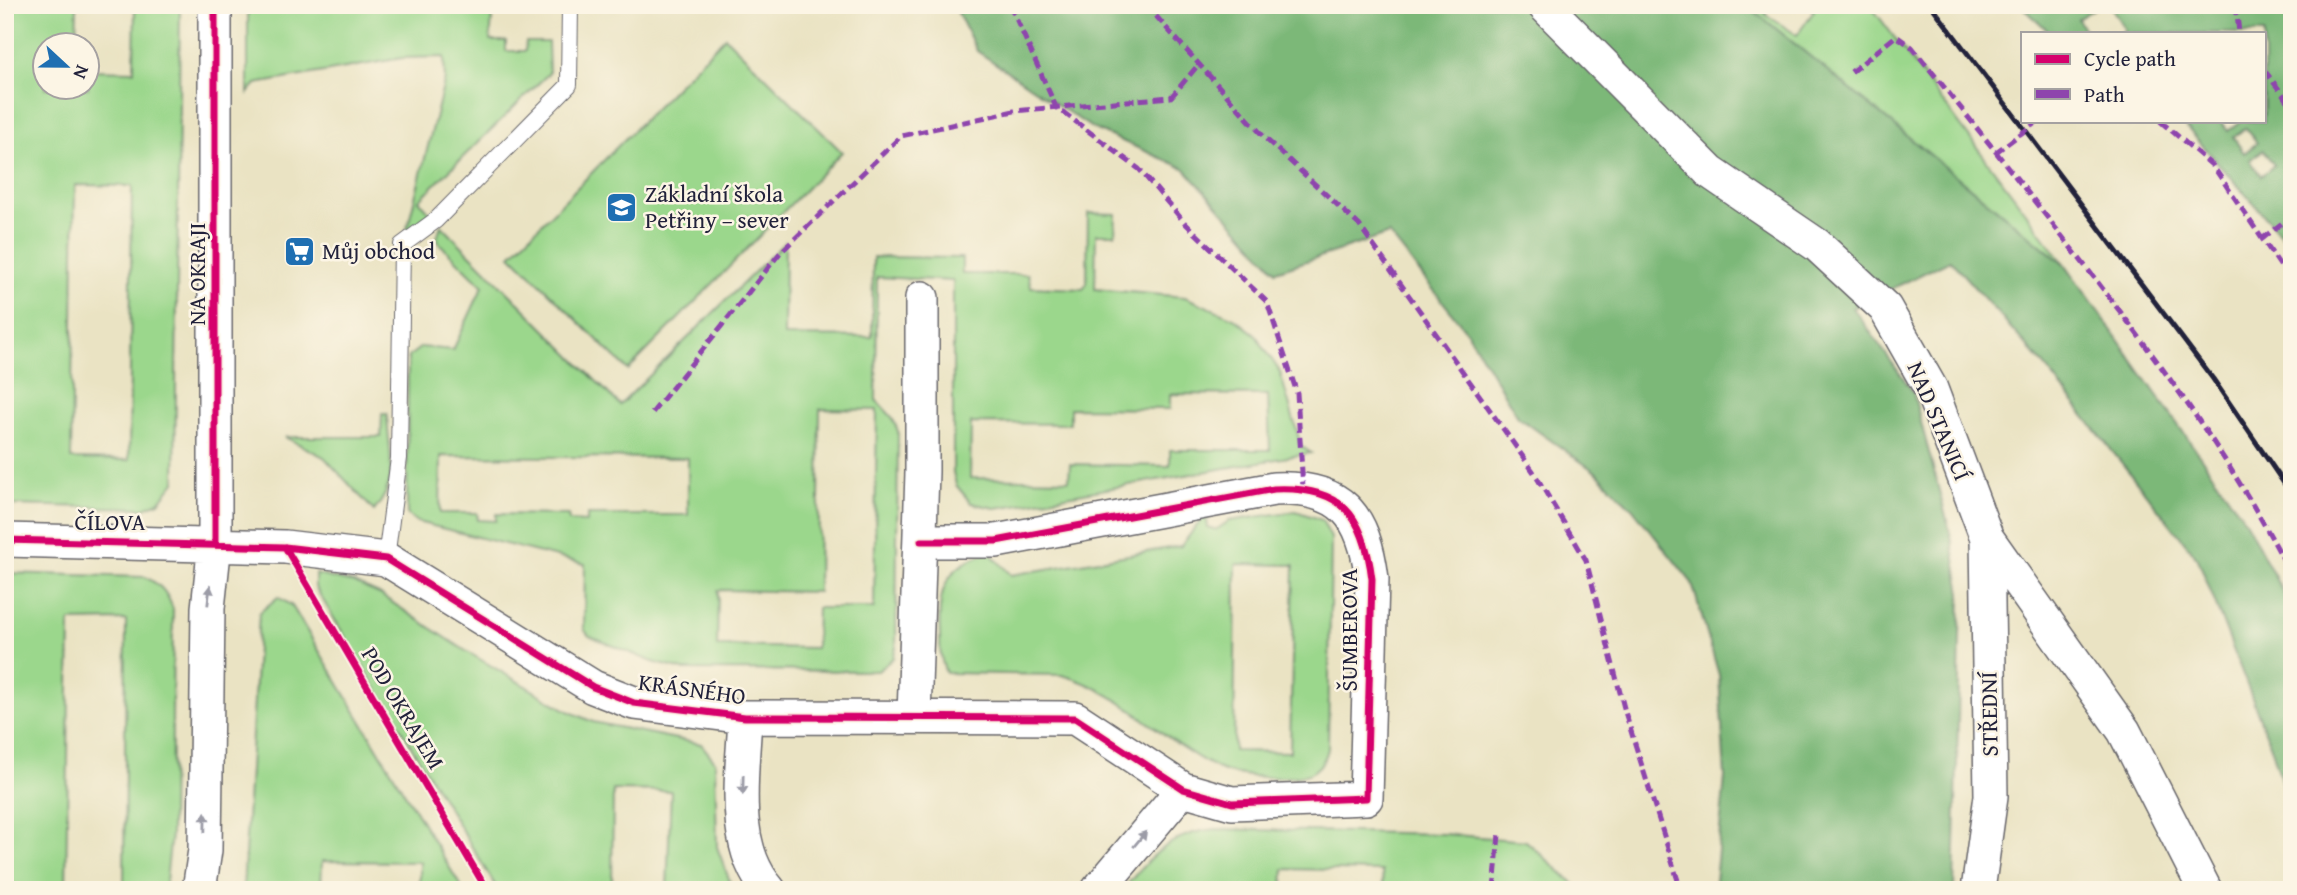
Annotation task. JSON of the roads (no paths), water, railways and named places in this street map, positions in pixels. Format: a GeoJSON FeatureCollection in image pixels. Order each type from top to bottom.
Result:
{"type":"FeatureCollection","features":[{"type":"Feature","properties":{"kind":"street","name":"NA OKRAJI"},"geometry":{"type":"LineString","coordinates":[[199,890],[205,850],[208,608],[215,543],[215,5]]}},
{"type":"Feature","properties":{"kind":"street","name":"NAD STANICÍ"},"geometry":{"type":"LineString","coordinates":[[1544,5],[1710,172],[1817,245],[1885,308],[1931,389],[1987,538],[2124,731],[2205,890]]}},
{"type":"Feature","properties":{"kind":"street"},"geometry":{"type":"LineString","coordinates":[[914,718],[921,541],[922,298]]}},
{"type":"Feature","properties":{"kind":"street","name":"ŠUMBEROVA"},"geometry":{"type":"LineString","coordinates":[[921,541],[996,541],[1273,489],[1303,488],[1336,499],[1357,522],[1368,547],[1372,579],[1366,799],[1232,803],[1183,789]]}},
{"type":"Feature","properties":{"kind":"street","name":"STŘEDNÍ"},"geometry":{"type":"LineString","coordinates":[[1978,890],[1991,796],[1987,538]]}},
{"type":"Feature","properties":{"kind":"street","name":"ČÍLOVA"},"geometry":{"type":"LineString","coordinates":[[5,540],[215,543]]}},
{"type":"Feature","properties":{"kind":"street","name":"KRÁSNÉHO"},"geometry":{"type":"LineString","coordinates":[[215,543],[285,547],[386,559],[593,687],[634,703],[745,717],[1075,718],[1183,789]]}},
{"type":"Feature","properties":{"kind":"street"},"geometry":{"type":"LineString","coordinates":[[745,717],[742,822],[749,858],[769,890]]}},
{"type":"Feature","properties":{"kind":"street"},"geometry":{"type":"LineString","coordinates":[[1098,890],[1183,789]]}},
{"type":"Feature","properties":{"kind":"lane"},"geometry":{"type":"LineString","coordinates":[[386,559],[399,458],[402,245],[436,220],[569,85],[570,5]]}},
{"type":"Feature","properties":{"kind":"railway"},"geometry":{"type":"LineString","coordinates":[[1931,5],[2213,379],[2292,495]]}},
{"type":"Feature","properties":{"kind":"place","name":"Základní škola Petřiny – sever"},"geometry":{"type":"Point","coordinates":[622,207]}},
{"type":"Feature","properties":{"kind":"place","name":"Můj obchod"},"geometry":{"type":"Point","coordinates":[299,251]}}]}
